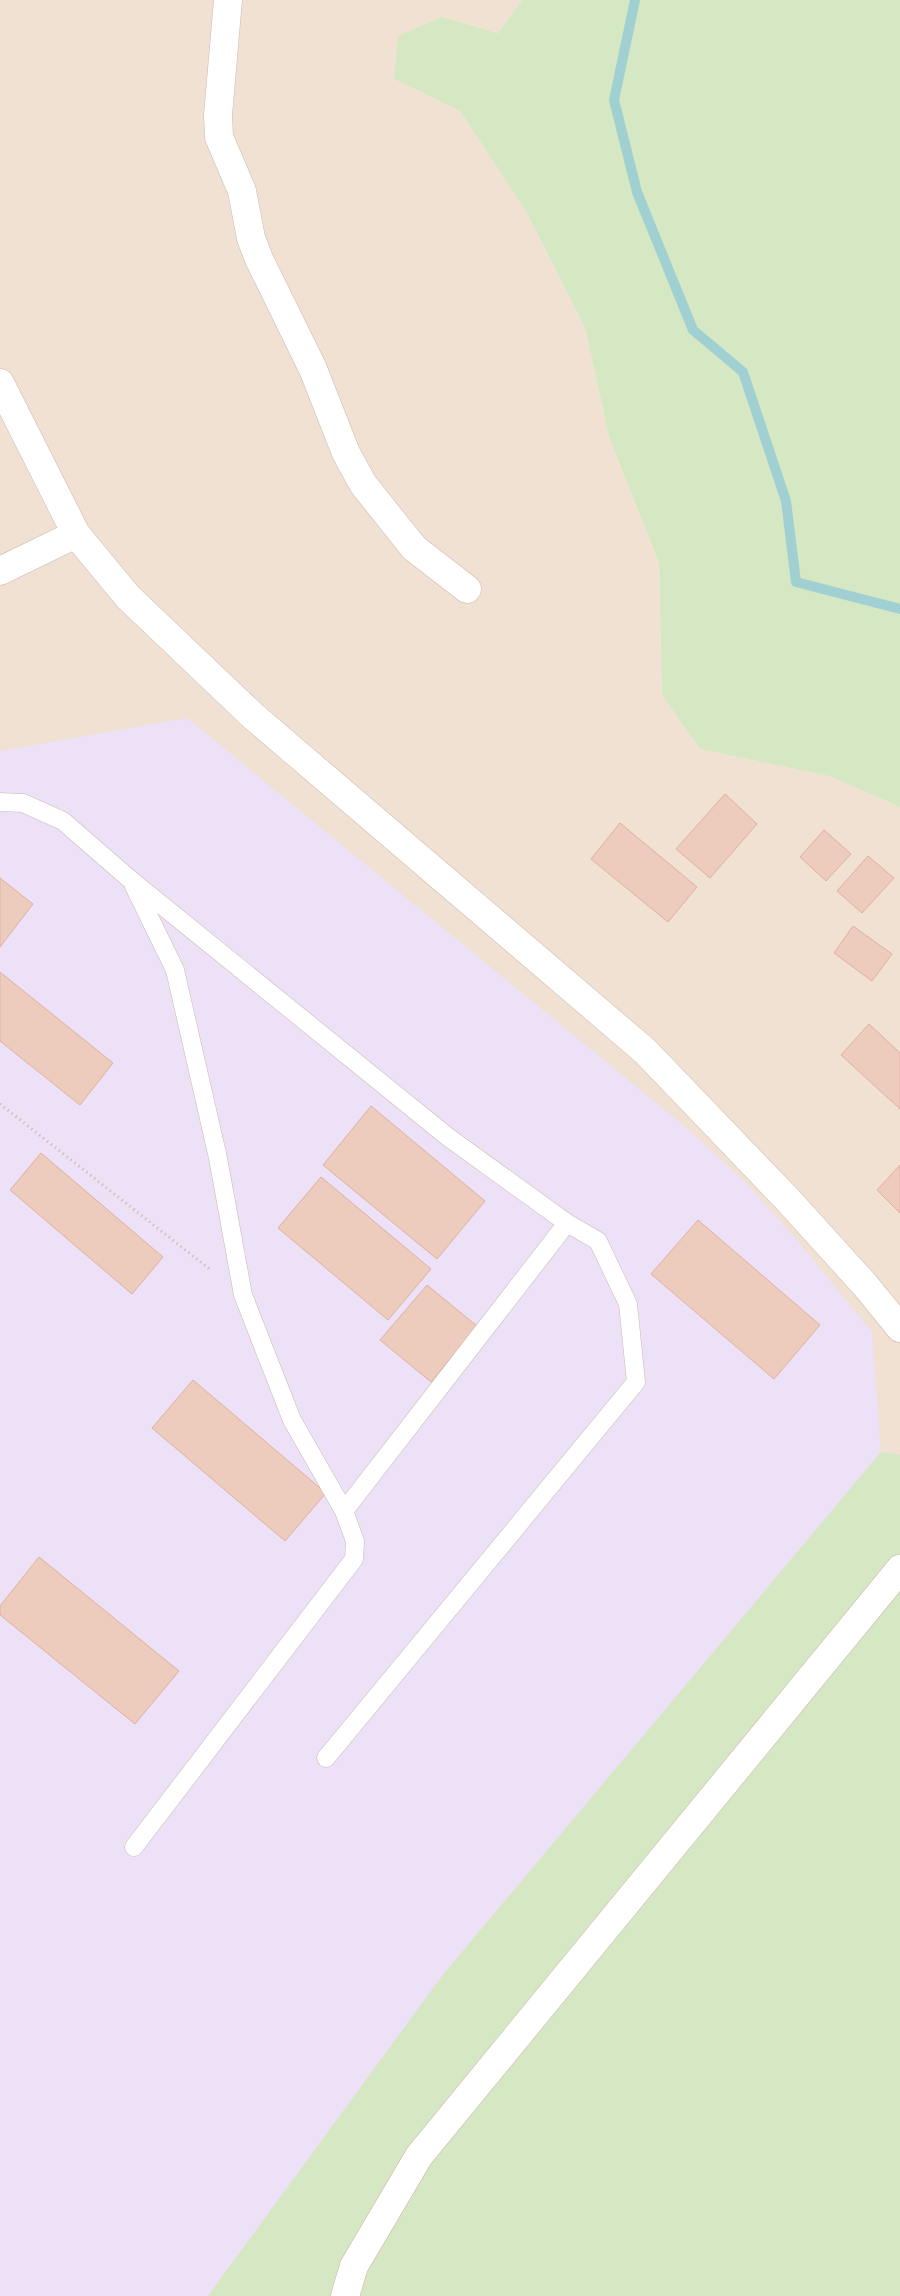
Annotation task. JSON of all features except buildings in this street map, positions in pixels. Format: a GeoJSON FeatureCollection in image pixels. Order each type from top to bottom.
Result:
{"type":"FeatureCollection","features":[{"type":"Feature","properties":{"kind":"street"},"geometry":{"type":"LineString","coordinates":[[228,0],[218,115],[219,137],[242,192],[251,238],[259,259],[313,369],[346,452],[363,484],[414,548],[467,590]]}},
{"type":"Feature","properties":{"kind":"street"},"geometry":{"type":"LineString","coordinates":[[0,382],[76,534],[128,597],[253,716],[645,1051],[788,1200],[865,1285],[900,1328]]}},
{"type":"Feature","properties":{"kind":"street"},"geometry":{"type":"LineString","coordinates":[[0,571],[76,534]]}},
{"type":"Feature","properties":{"kind":"street"},"geometry":{"type":"LineString","coordinates":[[345,2296],[354,2266],[419,2156],[900,1569]]}},
{"type":"Feature","properties":{"kind":"lane"},"geometry":{"type":"LineString","coordinates":[[0,802],[23,803],[64,821],[132,881],[448,1137],[567,1222],[598,1241],[628,1304],[636,1382],[326,1758]]}},
{"type":"Feature","properties":{"kind":"lane"},"geometry":{"type":"LineString","coordinates":[[132,881],[175,970],[218,1158],[243,1295],[292,1420],[344,1511],[355,1541],[354,1558],[134,1847]]}},
{"type":"Feature","properties":{"kind":"lane"},"geometry":{"type":"LineString","coordinates":[[344,1511],[567,1222]]}},
{"type":"Feature","properties":{"kind":"path"},"geometry":{"type":"LineString","coordinates":[[0,1104],[243,1295]]}},
{"type":"Feature","properties":{"kind":"shaded area"},"geometry":{"type":"Polygon","coordinates":[[[0,0],[522,0],[498,33],[442,17],[394,79],[460,111],[527,213],[585,328],[609,437],[659,563],[662,695],[700,749],[829,776],[900,807],[900,2296],[0,2296],[0,0]]]}},
{"type":"Feature","properties":{"kind":"shaded area"},"geometry":{"type":"Polygon","coordinates":[[[187,718],[689,1130],[745,1182],[797,1240],[872,1332],[881,1452],[442,1976],[208,2296],[0,2296],[0,751],[187,718]]]}},
{"type":"Feature","properties":{"kind":"green space"},"geometry":{"type":"Polygon","coordinates":[[[522,0],[900,0],[900,807],[829,776],[700,749],[662,695],[659,563],[609,437],[585,328],[527,213],[460,111],[394,79],[398,36],[442,17],[498,33],[522,0]]]}},
{"type":"Feature","properties":{"kind":"green space"},"geometry":{"type":"Polygon","coordinates":[[[881,1452],[900,1455],[900,2296],[208,2296],[442,1976],[881,1452]]]}},
{"type":"Feature","properties":{"kind":"waterway"},"geometry":{"type":"LineString","coordinates":[[635,0],[614,100],[637,192],[693,330],[743,372],[786,501],[796,582],[900,609]]}}]}
